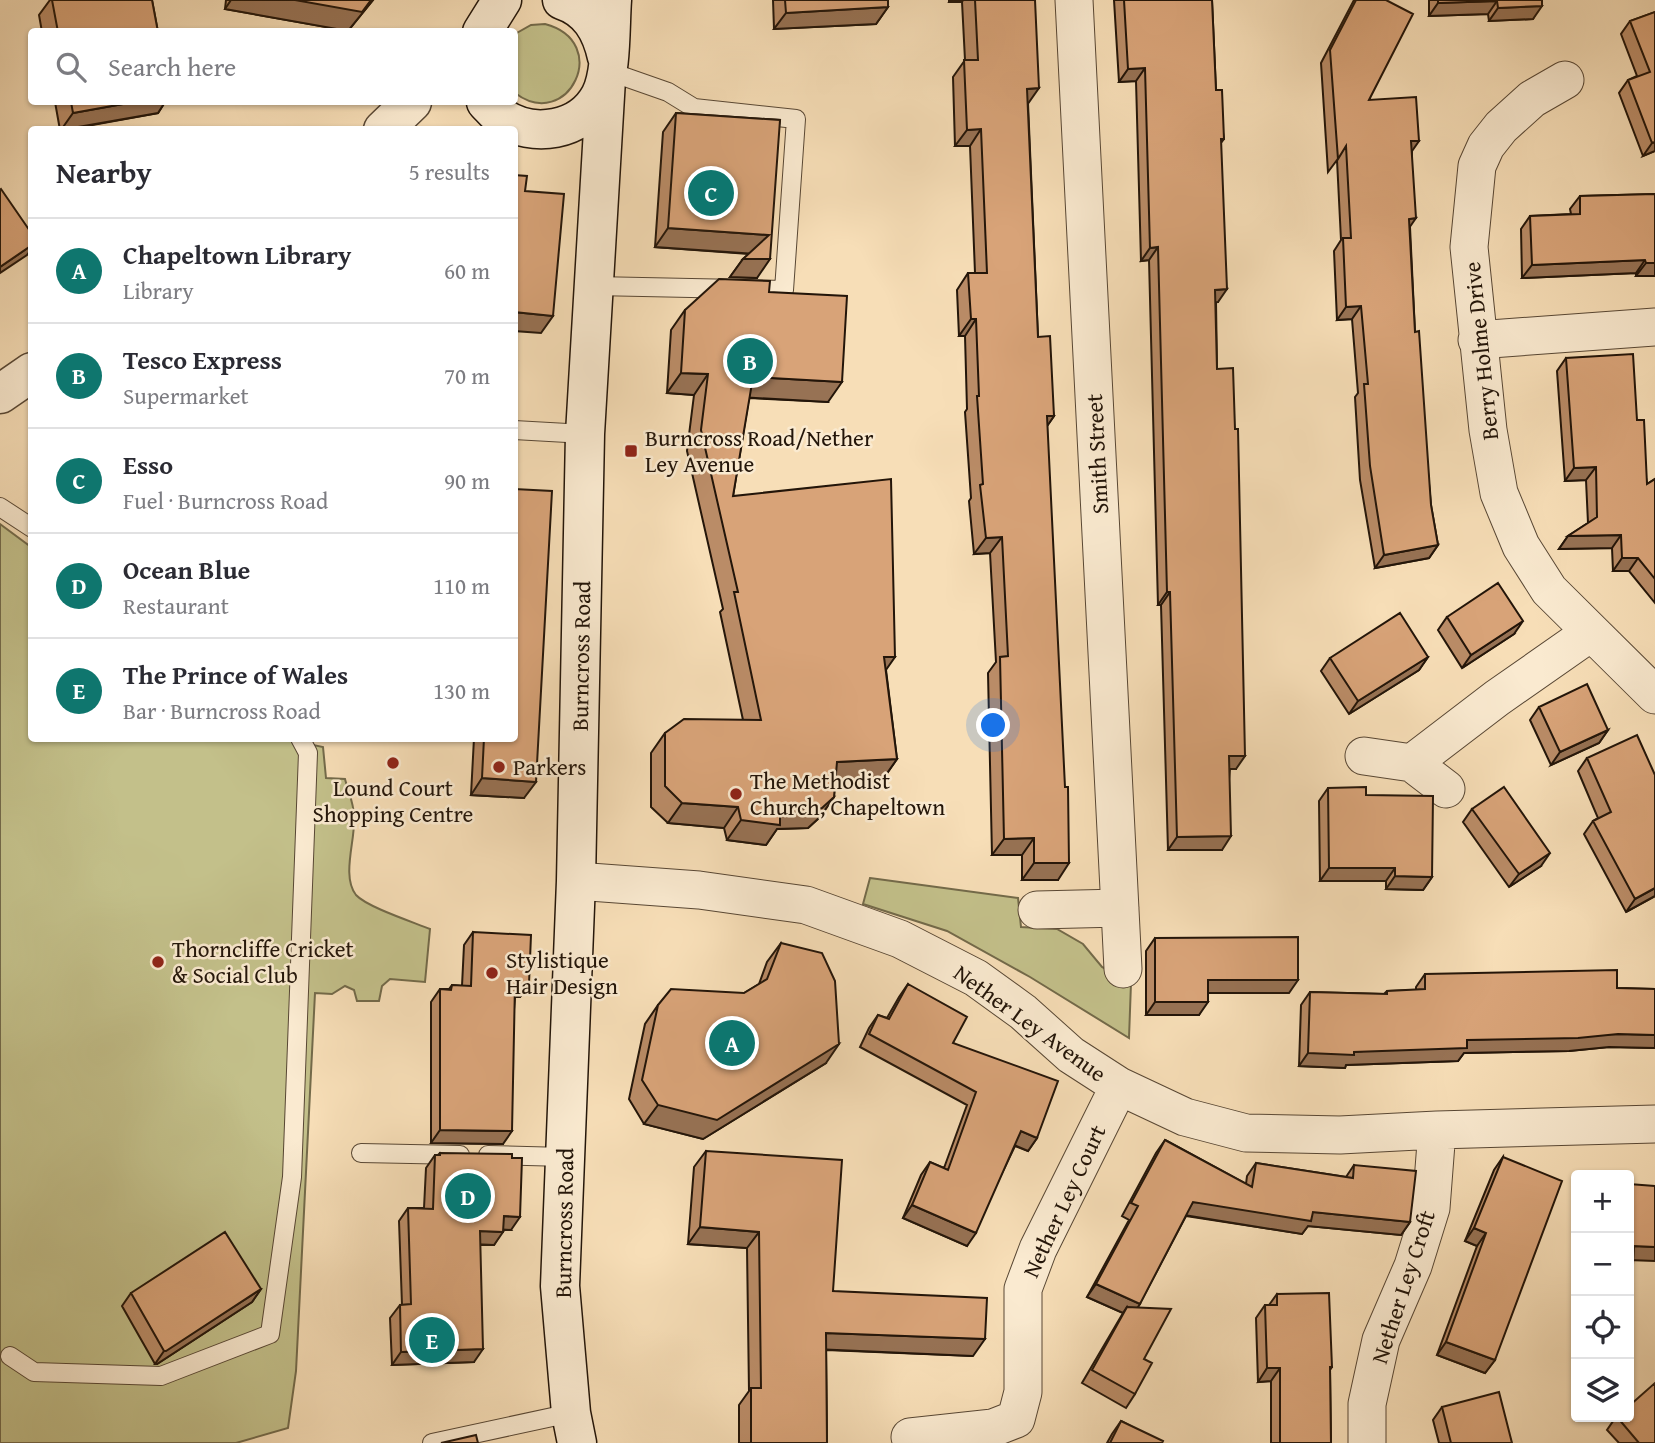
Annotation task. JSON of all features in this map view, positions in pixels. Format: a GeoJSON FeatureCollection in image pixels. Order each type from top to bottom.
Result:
{"type":"FeatureCollection","features":[{"type":"Feature","properties":{"kind":"main road"},"geometry":{"type":"LineString","coordinates":[[518,129],[559,127],[575,121],[600,95],[607,69],[602,36],[590,17],[562,0]]}},
{"type":"Feature","properties":{"kind":"main road","name":"Burncross Road"},"geometry":{"type":"LineString","coordinates":[[574,1428],[560,1286],[576,881],[585,434],[612,0]]}},
{"type":"Feature","properties":{"kind":"main road"},"geometry":{"type":"LineString","coordinates":[[387,126],[409,105]]}},
{"type":"Feature","properties":{"kind":"main road","name":"Burncross Road"},"geometry":{"type":"LineString","coordinates":[[489,105],[513,126]]}},
{"type":"Feature","properties":{"kind":"main road","name":"Burncross Road"},"geometry":{"type":"LineString","coordinates":[[518,129],[569,145],[591,183],[596,246]]}},
{"type":"Feature","properties":{"kind":"main road"},"geometry":{"type":"LineString","coordinates":[[0,394],[28,375]]}},
{"type":"Feature","properties":{"kind":"street","name":"Smith Street"},"geometry":{"type":"LineString","coordinates":[[1074,0],[1123,968]]}},
{"type":"Feature","properties":{"kind":"street","name":"Berry Holme Drive"},"geometry":{"type":"LineString","coordinates":[[1565,80],[1532,99],[1501,127],[1486,146],[1477,166],[1469,247],[1488,430],[1499,493],[1521,546],[1549,590],[1590,634],[1655,695]]}},
{"type":"Feature","properties":{"kind":"street"},"geometry":{"type":"LineString","coordinates":[[1477,340],[1655,327]]}},
{"type":"Feature","properties":{"kind":"street"},"geometry":{"type":"LineString","coordinates":[[1412,763],[1497,698],[1590,634]]}},
{"type":"Feature","properties":{"kind":"street"},"geometry":{"type":"LineString","coordinates":[[1364,756],[1412,763],[1446,789]]}},
{"type":"Feature","properties":{"kind":"street","name":"Nether Ley Avenue"},"geometry":{"type":"LineString","coordinates":[[576,881],[699,890],[806,905],[900,939],[976,978],[1023,1012],[1071,1055],[1119,1086],[1185,1117],[1246,1133],[1340,1135],[1655,1124]]}},
{"type":"Feature","properties":{"kind":"street"},"geometry":{"type":"LineString","coordinates":[[1037,910],[1120,908]]}},
{"type":"Feature","properties":{"kind":"street","name":"Nether Ley Court"},"geometry":{"type":"LineString","coordinates":[[910,1437],[993,1428],[1016,1419],[1023,1392],[1023,1289],[1038,1249],[1119,1086]]}},
{"type":"Feature","properties":{"kind":"street","name":"Nether Ley Croft"},"geometry":{"type":"LineString","coordinates":[[1367,1443],[1367,1404],[1381,1340],[1413,1266],[1431,1208],[1437,1130]]}},
{"type":"Feature","properties":{"kind":"lane"},"geometry":{"type":"LineString","coordinates":[[594,286],[784,290],[796,119],[694,108],[668,92],[607,69]]}},
{"type":"Feature","properties":{"kind":"lane"},"geometry":{"type":"LineString","coordinates":[[518,430],[585,434]]}},
{"type":"Feature","properties":{"kind":"lane"},"geometry":{"type":"LineString","coordinates":[[0,507],[28,525]]}},
{"type":"Feature","properties":{"kind":"lane"},"geometry":{"type":"LineString","coordinates":[[10,1356],[34,1372],[161,1376],[270,1335],[292,1177],[308,753],[302,742]]}},
{"type":"Feature","properties":{"kind":"lane"},"geometry":{"type":"LineString","coordinates":[[360,1153],[565,1157]]}},
{"type":"Feature","properties":{"kind":"lane"},"geometry":{"type":"LineString","coordinates":[[432,1443],[574,1428]]}},
{"type":"Feature","properties":{"kind":"shaded area"},"geometry":{"type":"Polygon","coordinates":[[[545,24],[565,34],[576,48],[579,64],[575,80],[566,93],[552,102],[534,102],[518,94],[518,32],[531,25],[545,24]]]}},
{"type":"Feature","properties":{"kind":"shaded area","name":"Thorncliffe Cricket & Social Club"},"geometry":{"type":"Polygon","coordinates":[[[0,524],[28,545],[28,742],[299,742],[323,747],[326,778],[345,779],[353,807],[354,825],[349,868],[356,895],[380,909],[430,929],[425,982],[390,979],[382,986],[379,1001],[357,1001],[354,990],[345,986],[332,994],[315,993],[296,1371],[288,1428],[236,1443],[0,1443],[0,524]]]}},
{"type":"Feature","properties":{"kind":"shaded area"},"geometry":{"type":"Polygon","coordinates":[[[870,878],[1018,898],[1021,927],[1057,929],[1083,944],[1102,967],[1131,983],[1129,1038],[1030,977],[947,931],[863,904],[870,878]]]}},
{"type":"Feature","properties":{"kind":"building"},"geometry":{"type":"Polygon","coordinates":[[[52,0],[152,0],[157,28],[57,28],[52,0]]]}},
{"type":"Feature","properties":{"kind":"building"},"geometry":{"type":"Polygon","coordinates":[[[295,0],[371,0],[362,12],[295,0]]]}},
{"type":"Feature","properties":{"kind":"building"},"geometry":{"type":"Polygon","coordinates":[[[785,0],[888,0],[888,7],[786,13],[785,0]]]}},
{"type":"Feature","properties":{"kind":"building"},"geometry":{"type":"Polygon","coordinates":[[[975,0],[1035,0],[1039,88],[1027,89],[1038,337],[1050,336],[1054,416],[1047,416],[1065,787],[1068,787],[1069,863],[1034,863],[1034,838],[1004,839],[1000,657],[1008,656],[1002,537],[986,538],[980,485],[983,484],[977,396],[976,319],[971,319],[968,273],[987,273],[981,129],[967,130],[964,60],[978,60],[975,0]]]}},
{"type":"Feature","properties":{"kind":"building"},"geometry":{"type":"Polygon","coordinates":[[[1124,0],[1212,0],[1216,90],[1222,90],[1224,139],[1221,139],[1227,289],[1215,290],[1217,369],[1233,368],[1235,429],[1238,429],[1245,756],[1229,756],[1231,836],[1177,837],[1170,592],[1167,592],[1158,247],[1150,248],[1145,68],[1128,69],[1124,0]]]}},
{"type":"Feature","properties":{"kind":"building"},"geometry":{"type":"Polygon","coordinates":[[[1356,0],[1386,0],[1413,14],[1369,100],[1416,97],[1419,141],[1411,141],[1416,218],[1409,219],[1415,332],[1419,331],[1431,505],[1438,545],[1384,555],[1370,466],[1364,384],[1368,384],[1361,306],[1346,307],[1343,238],[1351,238],[1346,146],[1338,159],[1330,50],[1356,0]]]}},
{"type":"Feature","properties":{"kind":"building"},"geometry":{"type":"Polygon","coordinates":[[[1438,0],[1542,0],[1542,6],[1498,8],[1497,1],[1438,3],[1438,0]]]}},
{"type":"Feature","properties":{"kind":"building"},"geometry":{"type":"Polygon","coordinates":[[[1655,12],[1655,142],[1652,143],[1628,80],[1650,72],[1630,21],[1655,12]]]}},
{"type":"Feature","properties":{"kind":"building"},"geometry":{"type":"Polygon","coordinates":[[[72,105],[117,105],[73,113],[72,105]]]}},
{"type":"Feature","properties":{"kind":"building"},"geometry":{"type":"Polygon","coordinates":[[[676,113],[780,120],[770,259],[743,259],[769,235],[668,228],[676,113]]]}},
{"type":"Feature","properties":{"kind":"building"},"geometry":{"type":"Polygon","coordinates":[[[518,175],[527,176],[525,191],[564,194],[553,316],[518,312],[518,175]]]}},
{"type":"Feature","properties":{"kind":"building"},"geometry":{"type":"Polygon","coordinates":[[[0,190],[28,228],[28,248],[0,267],[0,190]]]}},
{"type":"Feature","properties":{"kind":"building"},"geometry":{"type":"Polygon","coordinates":[[[1655,194],[1655,263],[1646,263],[1645,260],[1532,265],[1530,216],[1580,214],[1580,196],[1655,194]]]}},
{"type":"Feature","properties":{"kind":"building"},"geometry":{"type":"Polygon","coordinates":[[[719,279],[770,281],[769,292],[847,296],[842,382],[753,377],[733,496],[891,479],[895,657],[884,657],[897,759],[837,762],[834,797],[822,808],[780,809],[780,825],[741,820],[738,807],[682,803],[665,786],[665,733],[684,719],[761,720],[734,592],[738,592],[701,430],[708,374],[681,373],[685,310],[719,279]]]}},
{"type":"Feature","properties":{"kind":"building"},"geometry":{"type":"Polygon","coordinates":[[[1633,354],[1637,420],[1644,420],[1647,484],[1655,479],[1655,579],[1638,558],[1622,558],[1621,535],[1568,536],[1597,517],[1596,467],[1574,468],[1566,358],[1633,354]]]}},
{"type":"Feature","properties":{"kind":"building"},"geometry":{"type":"Polygon","coordinates":[[[518,489],[552,491],[536,782],[482,778],[484,742],[518,742],[518,489]]]}},
{"type":"Feature","properties":{"kind":"building"},"geometry":{"type":"Polygon","coordinates":[[[1498,583],[1523,621],[1471,655],[1447,617],[1498,583]]]}},
{"type":"Feature","properties":{"kind":"building"},"geometry":{"type":"Polygon","coordinates":[[[1400,613],[1428,657],[1358,701],[1330,658],[1400,613]]]}},
{"type":"Feature","properties":{"kind":"building"},"geometry":{"type":"Polygon","coordinates":[[[1587,684],[1608,730],[1560,752],[1539,707],[1587,684]]]}},
{"type":"Feature","properties":{"kind":"building"},"geometry":{"type":"Polygon","coordinates":[[[1637,735],[1655,775],[1655,888],[1635,899],[1593,821],[1611,812],[1587,758],[1637,735]]]}},
{"type":"Feature","properties":{"kind":"building"},"geometry":{"type":"Polygon","coordinates":[[[1366,787],[1366,795],[1433,796],[1432,877],[1395,876],[1395,868],[1329,868],[1328,788],[1366,787]]]}},
{"type":"Feature","properties":{"kind":"building"},"geometry":{"type":"Polygon","coordinates":[[[1504,787],[1550,853],[1519,874],[1472,809],[1504,787]]]}},
{"type":"Feature","properties":{"kind":"building"},"geometry":{"type":"Polygon","coordinates":[[[473,932],[531,935],[529,984],[515,984],[512,1131],[440,1130],[440,989],[451,990],[452,985],[471,986],[473,932]]]}},
{"type":"Feature","properties":{"kind":"building"},"geometry":{"type":"Polygon","coordinates":[[[1298,937],[1298,980],[1208,980],[1208,1002],[1155,1002],[1155,938],[1298,937]]]}},
{"type":"Feature","properties":{"kind":"building"},"geometry":{"type":"Polygon","coordinates":[[[781,943],[822,953],[835,981],[839,1044],[717,1120],[658,1105],[642,1080],[658,1005],[671,989],[744,993],[767,979],[781,943]]]}},
{"type":"Feature","properties":{"kind":"building"},"geometry":{"type":"Polygon","coordinates":[[[1617,970],[1617,988],[1655,989],[1655,1035],[1467,1040],[1467,1048],[1354,1052],[1354,1055],[1308,1053],[1310,992],[1387,994],[1387,991],[1425,989],[1425,974],[1617,970]]]}},
{"type":"Feature","properties":{"kind":"building"},"geometry":{"type":"Polygon","coordinates":[[[908,984],[967,1017],[953,1043],[1058,1081],[1037,1138],[1021,1131],[976,1233],[912,1205],[930,1162],[948,1170],[976,1092],[869,1034],[878,1015],[889,1019],[908,984]]]}},
{"type":"Feature","properties":{"kind":"building"},"geometry":{"type":"Polygon","coordinates":[[[1165,1140],[1252,1187],[1256,1163],[1353,1178],[1354,1165],[1416,1171],[1410,1222],[1313,1212],[1311,1221],[1193,1202],[1140,1304],[1096,1284],[1138,1206],[1131,1203],[1165,1140]]]}},
{"type":"Feature","properties":{"kind":"building"},"geometry":{"type":"Polygon","coordinates":[[[706,1151],[842,1160],[833,1291],[987,1298],[985,1339],[826,1333],[827,1443],[751,1443],[751,1388],[761,1388],[759,1232],[700,1227],[706,1151]]]}},
{"type":"Feature","properties":{"kind":"building"},"geometry":{"type":"Polygon","coordinates":[[[512,1154],[512,1158],[522,1158],[520,1217],[504,1216],[503,1232],[480,1231],[483,1349],[401,1352],[400,1305],[411,1304],[408,1208],[433,1209],[435,1155],[512,1154]]]}},
{"type":"Feature","properties":{"kind":"building"},"geometry":{"type":"Polygon","coordinates":[[[1503,1157],[1562,1181],[1495,1360],[1446,1342],[1486,1233],[1474,1228],[1503,1157]]]}},
{"type":"Feature","properties":{"kind":"building"},"geometry":{"type":"Polygon","coordinates":[[[1634,1184],[1655,1186],[1655,1247],[1634,1246],[1634,1184]]]}},
{"type":"Feature","properties":{"kind":"building"},"geometry":{"type":"Polygon","coordinates":[[[225,1232],[261,1289],[164,1351],[131,1293],[225,1232]]]}},
{"type":"Feature","properties":{"kind":"building"},"geometry":{"type":"Polygon","coordinates":[[[1329,1293],[1331,1443],[1280,1443],[1280,1368],[1267,1368],[1265,1305],[1277,1305],[1277,1294],[1329,1293]]]}},
{"type":"Feature","properties":{"kind":"building"},"geometry":{"type":"Polygon","coordinates":[[[1127,1307],[1171,1309],[1144,1359],[1152,1363],[1135,1394],[1092,1370],[1127,1307]]]}},
{"type":"Feature","properties":{"kind":"building"},"geometry":{"type":"Polygon","coordinates":[[[1655,1383],[1655,1443],[1639,1443],[1621,1422],[1634,1422],[1634,1402],[1655,1383]]]}},
{"type":"Feature","properties":{"kind":"building"},"geometry":{"type":"Polygon","coordinates":[[[1499,1392],[1512,1443],[1451,1443],[1442,1407],[1499,1392]]]}},
{"type":"Feature","properties":{"kind":"building"},"geometry":{"type":"Polygon","coordinates":[[[1121,1421],[1163,1441],[1162,1443],[1110,1443],[1121,1421]]]}},
{"type":"Feature","properties":{"kind":"building"},"geometry":{"type":"Polygon","coordinates":[[[476,1435],[478,1443],[441,1443],[476,1435]]]}},
{"type":"Feature","properties":{"kind":"place","name":"Esso"},"geometry":{"type":"Point","coordinates":[711,193]}},
{"type":"Feature","properties":{"kind":"place","name":"Tesco Express"},"geometry":{"type":"Point","coordinates":[750,361]}},
{"type":"Feature","properties":{"kind":"place","name":"Burncross Road/Nether Ley Avenue"},"geometry":{"type":"Point","coordinates":[631,451]}},
{"type":"Feature","properties":{"kind":"place","name":"Lound Court Shopping Centre"},"geometry":{"type":"Point","coordinates":[393,763]}},
{"type":"Feature","properties":{"kind":"place","name":"Parkers"},"geometry":{"type":"Point","coordinates":[499,767]}},
{"type":"Feature","properties":{"kind":"place","name":"The Methodist Church, Chapeltown"},"geometry":{"type":"Point","coordinates":[736,794]}},
{"type":"Feature","properties":{"kind":"place","name":"Thorncliffe Cricket & Social Club"},"geometry":{"type":"Point","coordinates":[158,962]}},
{"type":"Feature","properties":{"kind":"place","name":"Stylistique Hair Design"},"geometry":{"type":"Point","coordinates":[492,973]}},
{"type":"Feature","properties":{"kind":"place","name":"Chapeltown Library"},"geometry":{"type":"Point","coordinates":[732,1043]}},
{"type":"Feature","properties":{"kind":"place","name":"Ocean Blue"},"geometry":{"type":"Point","coordinates":[468,1196]}},
{"type":"Feature","properties":{"kind":"place","name":"The Prince of Wales"},"geometry":{"type":"Point","coordinates":[432,1340]}}]}
